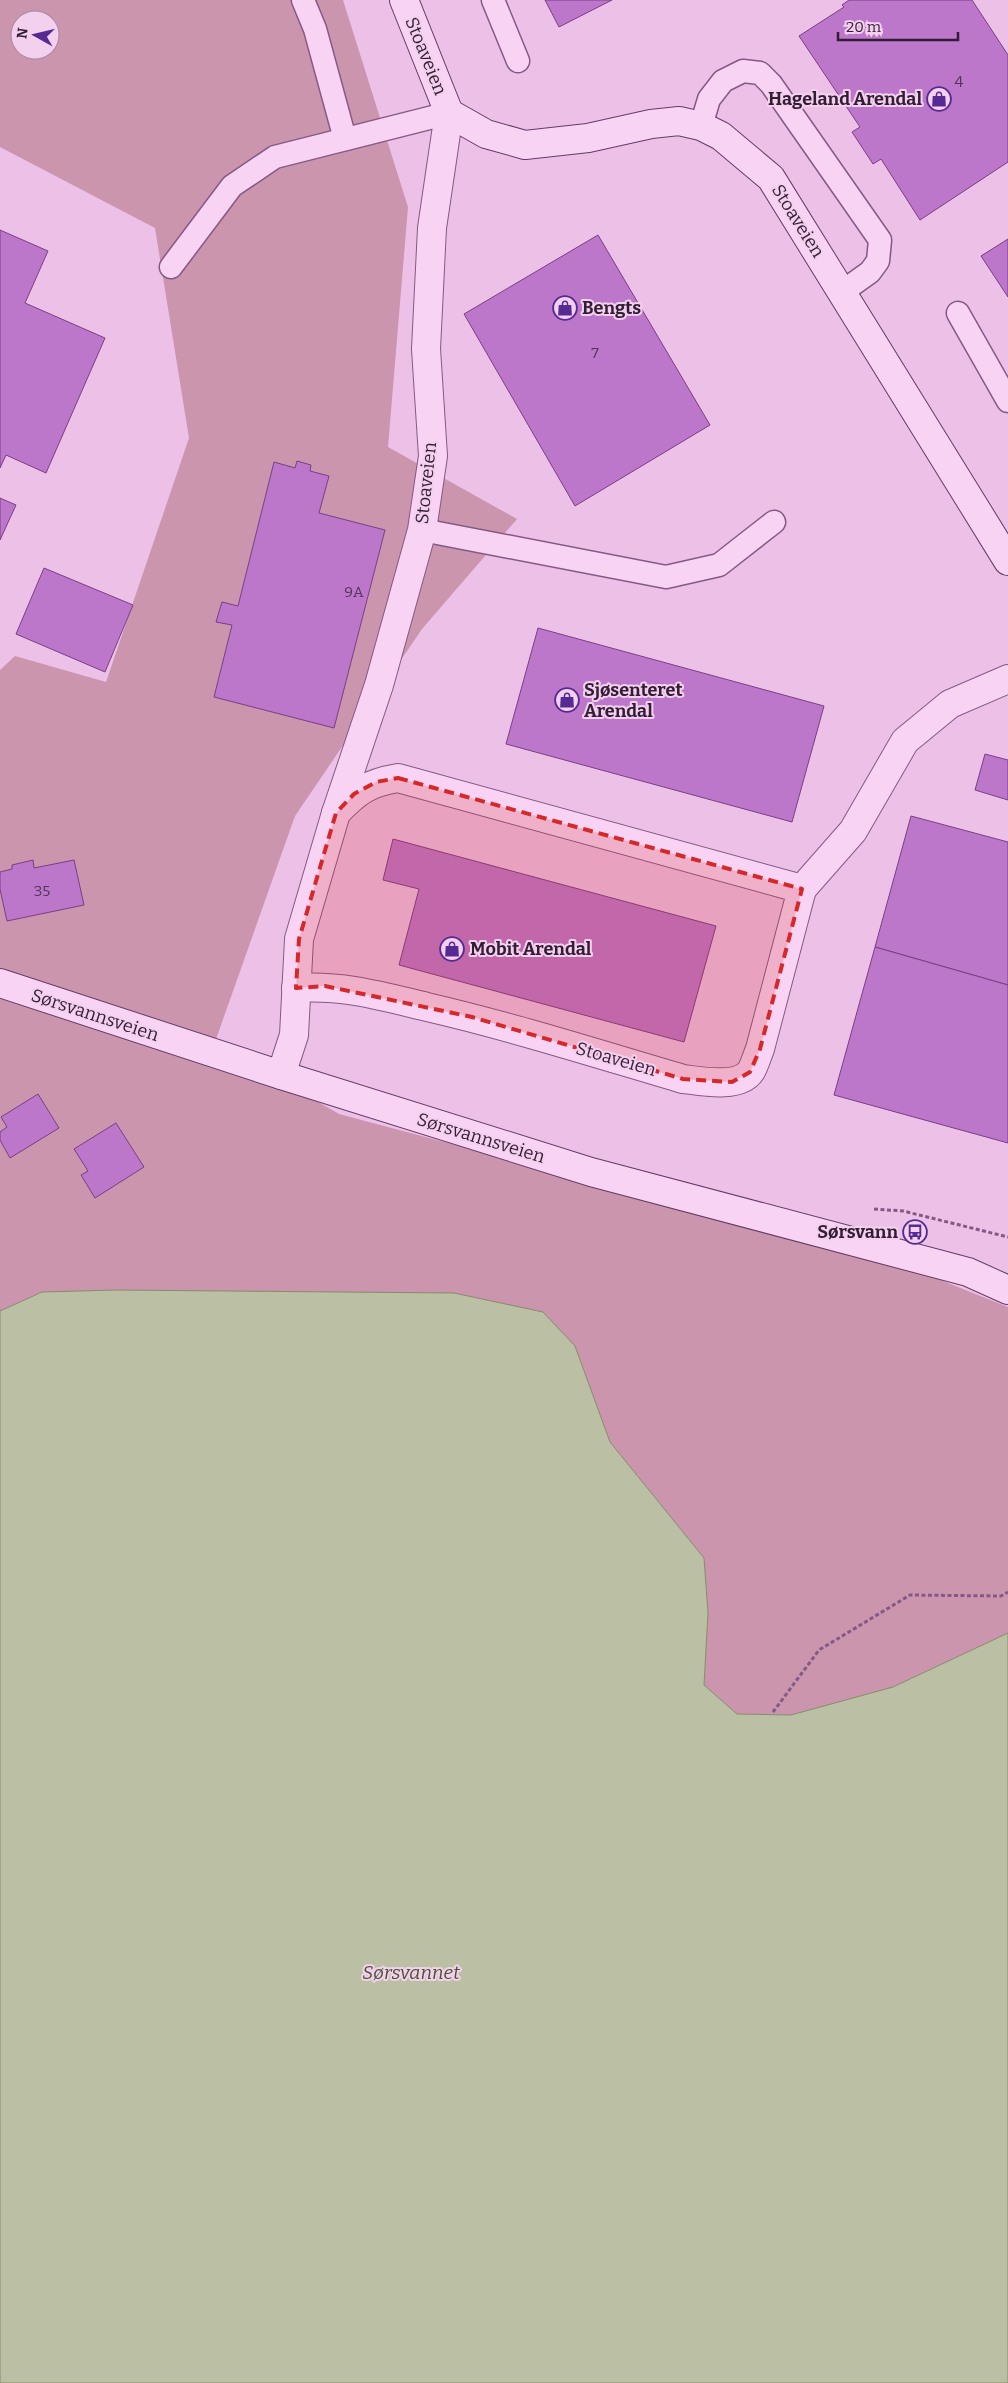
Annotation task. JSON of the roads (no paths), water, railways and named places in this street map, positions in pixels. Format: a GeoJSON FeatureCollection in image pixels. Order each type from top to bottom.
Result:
{"type":"FeatureCollection","features":[{"type":"Feature","properties":{"kind":"street","name":"Stoaveien"},"geometry":{"type":"LineString","coordinates":[[281,1075],[294,1035],[299,939],[336,813],[379,685],[422,530],[433,456],[426,350],[432,228],[449,112],[404,0]]}},
{"type":"Feature","properties":{"kind":"street","name":"Stoaveien"},"geometry":{"type":"LineString","coordinates":[[449,112],[486,134],[525,144],[588,138],[651,124],[679,122],[701,126],[721,136],[771,178],[1008,561]]}},
{"type":"Feature","properties":{"kind":"street","name":"Stoaveien"},"geometry":{"type":"LineString","coordinates":[[296,988],[325,986],[356,990],[472,1017],[683,1078],[732,1082],[750,1072],[760,1049],[802,889],[853,831],[905,741],[950,704],[1008,679]]}},
{"type":"Feature","properties":{"kind":"street","name":"Stoaveien"},"geometry":{"type":"LineString","coordinates":[[336,813],[354,794],[376,782],[398,778],[728,867],[802,889]]}},
{"type":"Feature","properties":{"kind":"street","name":"Sørsvannsveien"},"geometry":{"type":"LineString","coordinates":[[0,983],[281,1075],[590,1172],[968,1272],[1008,1276]]}},
{"type":"Feature","properties":{"kind":"street","name":"Sørsvannsveien"},"geometry":{"type":"LineString","coordinates":[[968,1272],[1008,1290]]}},
{"type":"Feature","properties":{"kind":"lane"},"geometry":{"type":"LineString","coordinates":[[302,0],[315,28],[345,139]]}},
{"type":"Feature","properties":{"kind":"lane"},"geometry":{"type":"LineString","coordinates":[[494,0],[518,61]]}},
{"type":"Feature","properties":{"kind":"lane"},"geometry":{"type":"LineString","coordinates":[[701,126],[709,99],[723,80],[742,70],[760,73],[771,84],[880,240],[878,261],[870,272],[842,292]]}},
{"type":"Feature","properties":{"kind":"lane"},"geometry":{"type":"LineString","coordinates":[[171,267],[232,186],[275,158],[449,112]]}},
{"type":"Feature","properties":{"kind":"lane"},"geometry":{"type":"LineString","coordinates":[[958,313],[1008,401]]}},
{"type":"Feature","properties":{"kind":"lane"},"geometry":{"type":"LineString","coordinates":[[422,530],[666,577],[719,565],[774,522]]}},
{"type":"Feature","properties":{"kind":"water","name":"Sørsvannet"},"geometry":{"type":"Polygon","coordinates":[[[115,1290],[454,1293],[543,1312],[575,1346],[610,1442],[704,1558],[708,1613],[704,1685],[737,1714],[791,1715],[893,1687],[1008,1633],[1008,2383],[0,2383],[0,1311],[42,1292],[115,1290]]]}},
{"type":"Feature","properties":{"kind":"place","name":"Hageland Arendal"},"geometry":{"type":"Point","coordinates":[939,99]}},
{"type":"Feature","properties":{"kind":"place","name":"Bengts"},"geometry":{"type":"Point","coordinates":[565,308]}},
{"type":"Feature","properties":{"kind":"place","name":"Sjøsenteret Arendal"},"geometry":{"type":"Point","coordinates":[567,700]}},
{"type":"Feature","properties":{"kind":"place","name":"Mobit Arendal"},"geometry":{"type":"Point","coordinates":[452,949]}},
{"type":"Feature","properties":{"kind":"place","name":"Sørsvann"},"geometry":{"type":"Point","coordinates":[915,1232]}}]}
